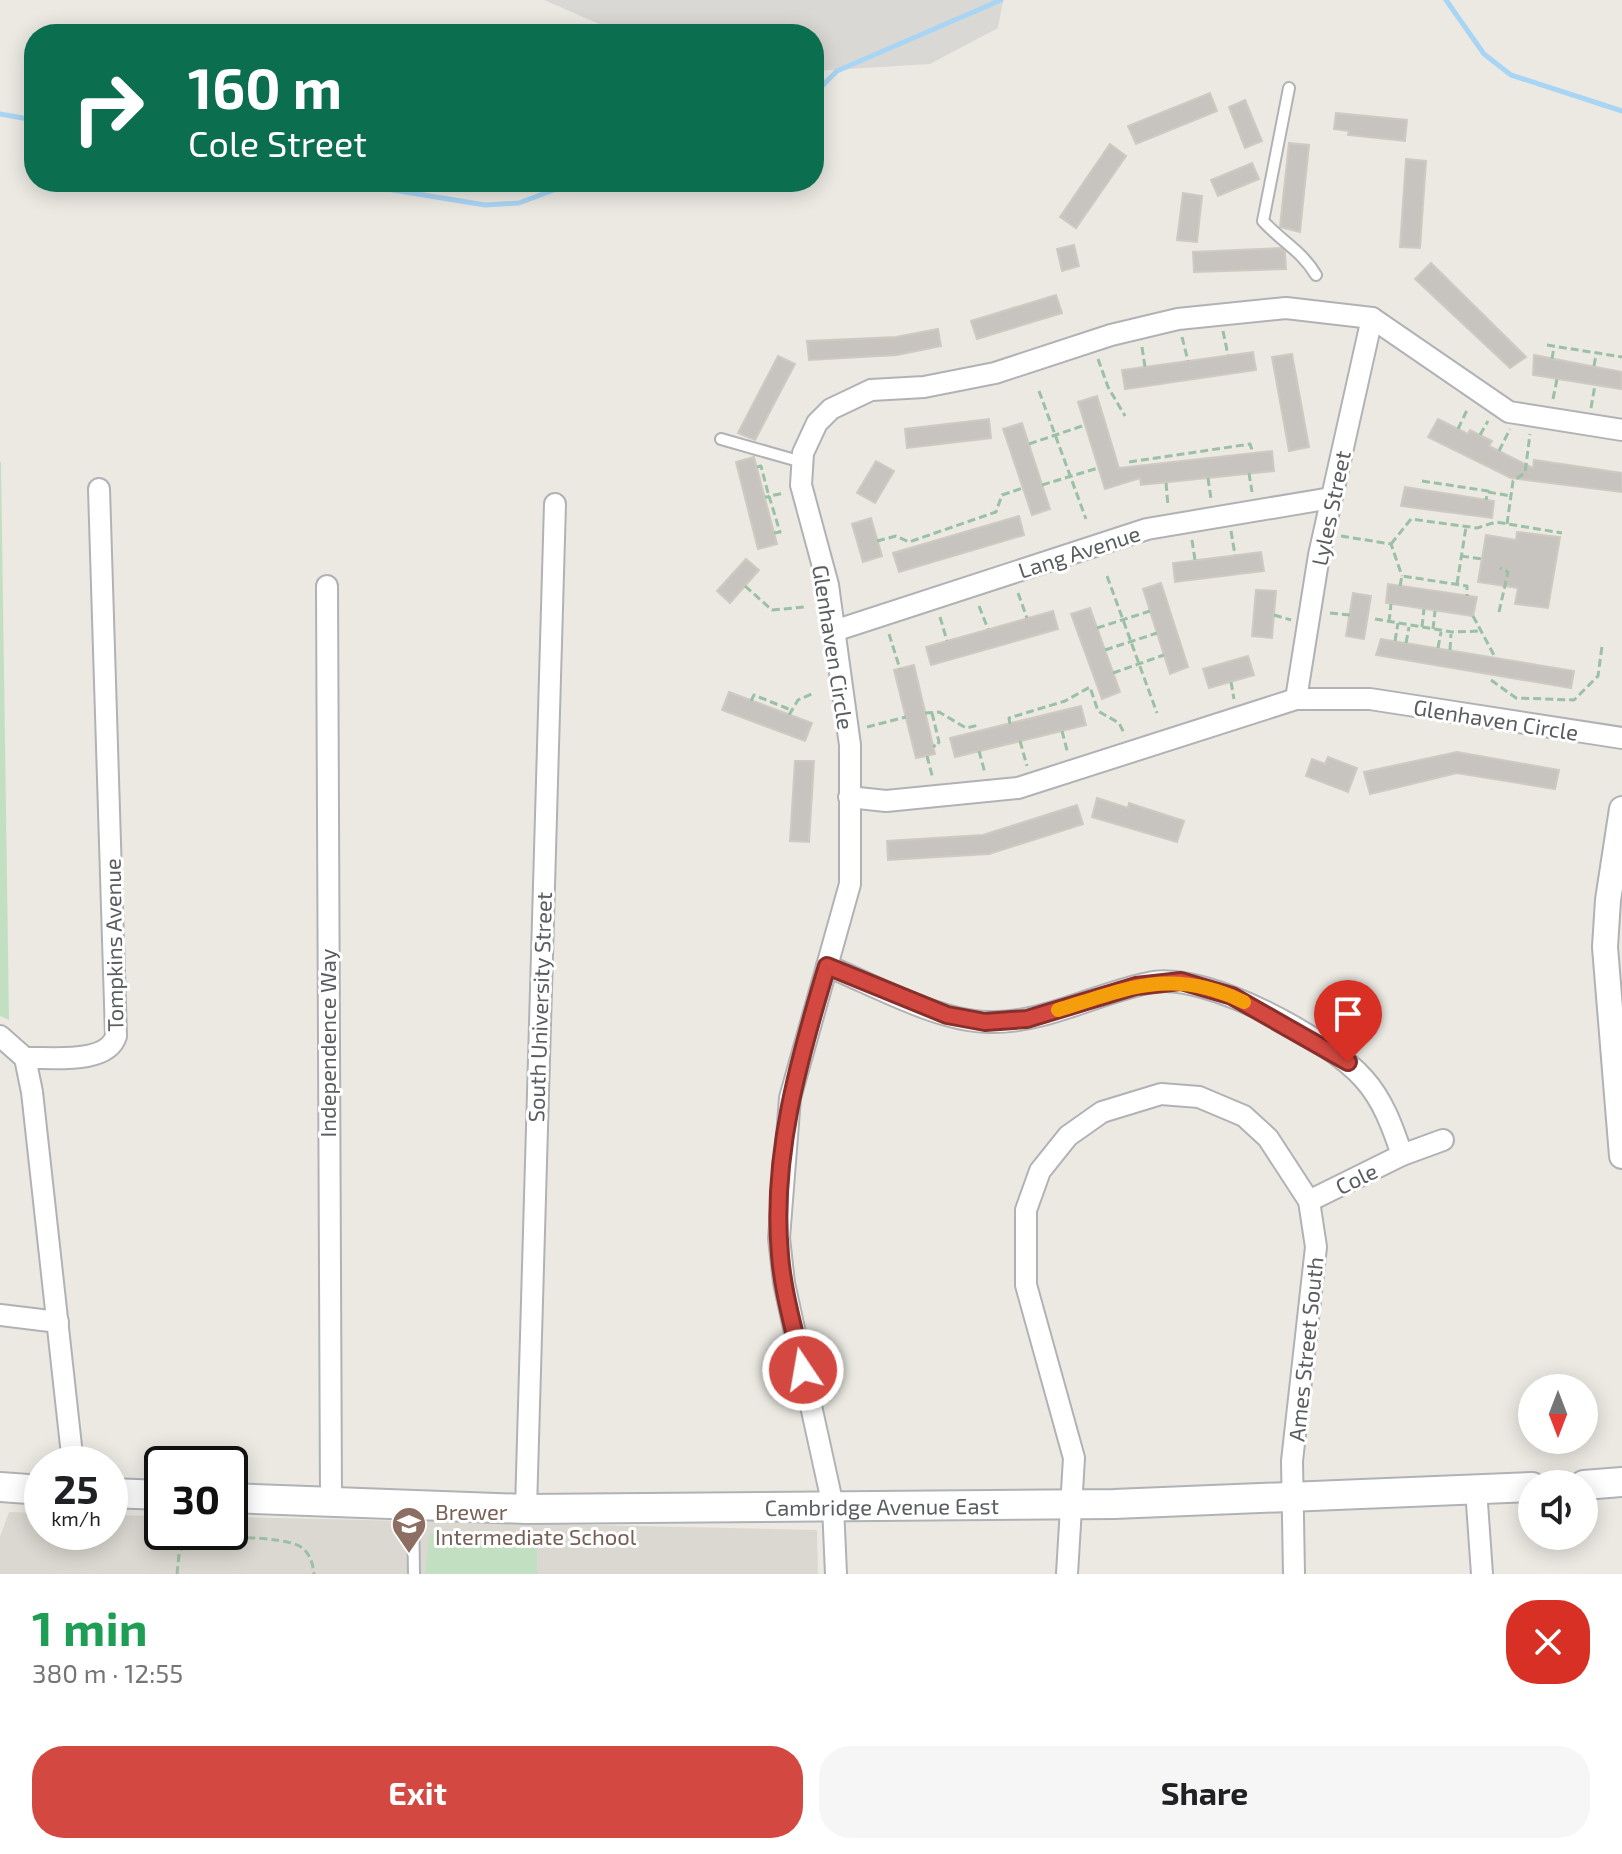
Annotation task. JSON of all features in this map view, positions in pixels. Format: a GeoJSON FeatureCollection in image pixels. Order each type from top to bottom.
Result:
{"type":"FeatureCollection","features":[{"type":"Feature","properties":{"kind":"main road"},"geometry":{"type":"LineString","coordinates":[[1598,1484],[1622,1482]]}},
{"type":"Feature","properties":{"kind":"main road"},"geometry":{"type":"LineString","coordinates":[[0,1487],[24,1489]]}},
{"type":"Feature","properties":{"kind":"main road","name":"Cambridge Avenue East"},"geometry":{"type":"LineString","coordinates":[[248,1498],[526,1509],[1070,1505],[1518,1488]]}},
{"type":"Feature","properties":{"kind":"street","name":"Glenhaven Circle"},"geometry":{"type":"LineString","coordinates":[[1622,430],[1509,412],[1372,318],[1286,308],[1219,312],[1111,335],[995,373],[924,387],[871,390],[831,409],[817,423],[807,442],[801,485],[828,585],[850,745],[849,797],[886,801],[1018,788],[1296,699],[1370,699],[1622,738]]}},
{"type":"Feature","properties":{"kind":"street","name":"Lyles Street"},"geometry":{"type":"LineString","coordinates":[[1296,699],[1331,498],[1372,318]]}},
{"type":"Feature","properties":{"kind":"street","name":"Tompkins Avenue"},"geometry":{"type":"LineString","coordinates":[[25,1058],[102,1053],[113,1045],[116,1036],[99,489]]}},
{"type":"Feature","properties":{"kind":"street","name":"Lang Avenue"},"geometry":{"type":"LineString","coordinates":[[834,631],[1147,529],[1331,498]]}},
{"type":"Feature","properties":{"kind":"street","name":"South University Street"},"geometry":{"type":"LineString","coordinates":[[526,1509],[555,504]]}},
{"type":"Feature","properties":{"kind":"street","name":"Independence Way"},"geometry":{"type":"LineString","coordinates":[[327,586],[331,1500]]}},
{"type":"Feature","properties":{"kind":"street"},"geometry":{"type":"LineString","coordinates":[[836,1574],[833,1506],[784,1283],[779,1238],[790,1098],[850,884],[849,797]]}},
{"type":"Feature","properties":{"kind":"street"},"geometry":{"type":"LineString","coordinates":[[1622,809],[1608,900],[1605,947],[1622,1156]]}},
{"type":"Feature","properties":{"kind":"street"},"geometry":{"type":"LineString","coordinates":[[827,966],[947,1015],[985,1022],[1027,1019],[1154,982],[1181,981],[1210,987],[1259,1010],[1348,1062],[1379,1100],[1402,1155],[1443,1140]]}},
{"type":"Feature","properties":{"kind":"street"},"geometry":{"type":"LineString","coordinates":[[0,1036],[25,1058],[71,1446]]}},
{"type":"Feature","properties":{"kind":"street"},"geometry":{"type":"LineString","coordinates":[[1067,1574],[1074,1458],[1031,1308],[1023,1258],[1026,1210],[1037,1179],[1053,1151],[1084,1123],[1121,1103],[1161,1094],[1199,1097],[1229,1107],[1257,1127],[1280,1154],[1309,1201]]}},
{"type":"Feature","properties":{"kind":"street","name":"Cole"},"geometry":{"type":"LineString","coordinates":[[1309,1201],[1402,1155]]}},
{"type":"Feature","properties":{"kind":"street","name":"Ames Street South"},"geometry":{"type":"LineString","coordinates":[[1294,1574],[1292,1461],[1316,1247],[1309,1201]]}},
{"type":"Feature","properties":{"kind":"street"},"geometry":{"type":"LineString","coordinates":[[0,1315],[58,1322]]}},
{"type":"Feature","properties":{"kind":"street"},"geometry":{"type":"LineString","coordinates":[[1476,1489],[1482,1574]]}},
{"type":"Feature","properties":{"kind":"lane"},"geometry":{"type":"LineString","coordinates":[[1289,88],[1263,221],[1277,237],[1304,253],[1316,275]]}},
{"type":"Feature","properties":{"kind":"lane"},"geometry":{"type":"LineString","coordinates":[[721,439],[802,462]]}},
{"type":"Feature","properties":{"kind":"lane"},"geometry":{"type":"LineString","coordinates":[[412,1505],[414,1574]]}},
{"type":"Feature","properties":{"kind":"path"},"geometry":{"type":"LineString","coordinates":[[1222,326],[1228,355]]}},
{"type":"Feature","properties":{"kind":"path"},"geometry":{"type":"LineString","coordinates":[[1180,332],[1188,361]]}},
{"type":"Feature","properties":{"kind":"path"},"geometry":{"type":"LineString","coordinates":[[1140,340],[1145,367]]}},
{"type":"Feature","properties":{"kind":"path"},"geometry":{"type":"LineString","coordinates":[[1547,345],[1622,357]]}},
{"type":"Feature","properties":{"kind":"path"},"geometry":{"type":"LineString","coordinates":[[1552,359],[1554,347]]}},
{"type":"Feature","properties":{"kind":"path"},"geometry":{"type":"LineString","coordinates":[[1096,355],[1108,387],[1125,416]]}},
{"type":"Feature","properties":{"kind":"path"},"geometry":{"type":"LineString","coordinates":[[1594,366],[1596,355]]}},
{"type":"Feature","properties":{"kind":"path"},"geometry":{"type":"LineString","coordinates":[[1551,406],[1557,379]]}},
{"type":"Feature","properties":{"kind":"path"},"geometry":{"type":"LineString","coordinates":[[1590,412],[1595,385]]}},
{"type":"Feature","properties":{"kind":"path"},"geometry":{"type":"LineString","coordinates":[[1039,391],[1086,519]]}},
{"type":"Feature","properties":{"kind":"path"},"geometry":{"type":"LineString","coordinates":[[1458,429],[1469,406]]}},
{"type":"Feature","properties":{"kind":"path"},"geometry":{"type":"LineString","coordinates":[[1480,435],[1489,419]]}},
{"type":"Feature","properties":{"kind":"path"},"geometry":{"type":"LineString","coordinates":[[1029,444],[1085,425]]}},
{"type":"Feature","properties":{"kind":"path"},"geometry":{"type":"LineString","coordinates":[[1499,451],[1511,427]]}},
{"type":"Feature","properties":{"kind":"path"},"geometry":{"type":"LineString","coordinates":[[1507,524],[1513,481],[1525,473],[1531,432]]}},
{"type":"Feature","properties":{"kind":"path"},"geometry":{"type":"LineString","coordinates":[[1129,462],[1250,444],[1253,453]]}},
{"type":"Feature","properties":{"kind":"path"},"geometry":{"type":"LineString","coordinates":[[1199,452],[1200,459]]}},
{"type":"Feature","properties":{"kind":"path"},"geometry":{"type":"LineString","coordinates":[[1162,457],[1163,463]]}},
{"type":"Feature","properties":{"kind":"path"},"geometry":{"type":"LineString","coordinates":[[757,467],[761,466],[768,500],[780,532],[774,533]]}},
{"type":"Feature","properties":{"kind":"path"},"geometry":{"type":"LineString","coordinates":[[1042,485],[1098,468]]}},
{"type":"Feature","properties":{"kind":"path"},"geometry":{"type":"LineString","coordinates":[[1249,473],[1252,496]]}},
{"type":"Feature","properties":{"kind":"path"},"geometry":{"type":"LineString","coordinates":[[1208,478],[1211,503]]}},
{"type":"Feature","properties":{"kind":"path"},"geometry":{"type":"LineString","coordinates":[[1422,481],[1511,496]]}},
{"type":"Feature","properties":{"kind":"path"},"geometry":{"type":"LineString","coordinates":[[1166,483],[1169,510]]}},
{"type":"Feature","properties":{"kind":"path"},"geometry":{"type":"LineString","coordinates":[[1443,493],[1445,485]]}},
{"type":"Feature","properties":{"kind":"path"},"geometry":{"type":"LineString","coordinates":[[1454,495],[1456,487]]}},
{"type":"Feature","properties":{"kind":"path"},"geometry":{"type":"LineString","coordinates":[[877,541],[896,536],[909,542],[996,512],[1002,495],[1023,488]]}},
{"type":"Feature","properties":{"kind":"path"},"geometry":{"type":"LineString","coordinates":[[1486,500],[1488,492]]}},
{"type":"Feature","properties":{"kind":"path"},"geometry":{"type":"LineString","coordinates":[[768,500],[789,493]]}},
{"type":"Feature","properties":{"kind":"path"},"geometry":{"type":"LineString","coordinates":[[1391,544],[1411,519],[1466,527],[1507,524],[1562,533]]}},
{"type":"Feature","properties":{"kind":"path"},"geometry":{"type":"LineString","coordinates":[[1457,584],[1466,527]]}},
{"type":"Feature","properties":{"kind":"path"},"geometry":{"type":"LineString","coordinates":[[1231,528],[1235,555]]}},
{"type":"Feature","properties":{"kind":"path"},"geometry":{"type":"LineString","coordinates":[[1191,535],[1195,560]]}},
{"type":"Feature","properties":{"kind":"path"},"geometry":{"type":"LineString","coordinates":[[1339,536],[1391,544]]}},
{"type":"Feature","properties":{"kind":"path"},"geometry":{"type":"LineString","coordinates":[[1391,544],[1402,576],[1400,586]]}},
{"type":"Feature","properties":{"kind":"path"},"geometry":{"type":"LineString","coordinates":[[1461,556],[1482,559]]}},
{"type":"Feature","properties":{"kind":"path"},"geometry":{"type":"LineString","coordinates":[[1499,612],[1508,572],[1500,568]]}},
{"type":"Feature","properties":{"kind":"path"},"geometry":{"type":"LineString","coordinates":[[1107,576],[1157,713]]}},
{"type":"Feature","properties":{"kind":"path"},"geometry":{"type":"LineString","coordinates":[[1402,576],[1467,586],[1467,596]]}},
{"type":"Feature","properties":{"kind":"path"},"geometry":{"type":"LineString","coordinates":[[745,586],[772,610],[805,607]]}},
{"type":"Feature","properties":{"kind":"path"},"geometry":{"type":"LineString","coordinates":[[1018,593],[1027,618]]}},
{"type":"Feature","properties":{"kind":"path"},"geometry":{"type":"LineString","coordinates":[[1389,622],[1391,604]]}},
{"type":"Feature","properties":{"kind":"path"},"geometry":{"type":"LineString","coordinates":[[979,606],[988,629]]}},
{"type":"Feature","properties":{"kind":"path"},"geometry":{"type":"LineString","coordinates":[[1422,627],[1424,609]]}},
{"type":"Feature","properties":{"kind":"path"},"geometry":{"type":"LineString","coordinates":[[1097,628],[1150,611]]}},
{"type":"Feature","properties":{"kind":"path"},"geometry":{"type":"LineString","coordinates":[[1433,629],[1435,611]]}},
{"type":"Feature","properties":{"kind":"path"},"geometry":{"type":"LineString","coordinates":[[1325,613],[1350,615]]}},
{"type":"Feature","properties":{"kind":"path"},"geometry":{"type":"LineString","coordinates":[[1473,616],[1495,657]]}},
{"type":"Feature","properties":{"kind":"path"},"geometry":{"type":"LineString","coordinates":[[940,617],[947,641]]}},
{"type":"Feature","properties":{"kind":"path"},"geometry":{"type":"LineString","coordinates":[[1375,619],[1452,632],[1481,631]]}},
{"type":"Feature","properties":{"kind":"path"},"geometry":{"type":"LineString","coordinates":[[1395,641],[1398,623]]}},
{"type":"Feature","properties":{"kind":"path"},"geometry":{"type":"LineString","coordinates":[[1406,643],[1409,625]]}},
{"type":"Feature","properties":{"kind":"path"},"geometry":{"type":"LineString","coordinates":[[1438,648],[1441,630]]}},
{"type":"Feature","properties":{"kind":"path"},"geometry":{"type":"LineString","coordinates":[[1450,650],[1452,632]]}},
{"type":"Feature","properties":{"kind":"path"},"geometry":{"type":"LineString","coordinates":[[889,633],[900,669]]}},
{"type":"Feature","properties":{"kind":"path"},"geometry":{"type":"LineString","coordinates":[[1105,650],[1157,633]]}},
{"type":"Feature","properties":{"kind":"path"},"geometry":{"type":"LineString","coordinates":[[1491,680],[1516,698],[1574,700],[1598,676],[1602,646]]}},
{"type":"Feature","properties":{"kind":"path"},"geometry":{"type":"LineString","coordinates":[[1113,673],[1164,655]]}},
{"type":"Feature","properties":{"kind":"path"},"geometry":{"type":"LineString","coordinates":[[1010,724],[1009,718],[1065,701],[1090,687],[1098,711],[1119,723],[1126,739]]}},
{"type":"Feature","properties":{"kind":"path"},"geometry":{"type":"LineString","coordinates":[[751,701],[754,695],[790,712],[798,700],[814,693]]}},
{"type":"Feature","properties":{"kind":"path"},"geometry":{"type":"LineString","coordinates":[[925,713],[956,720],[966,728],[979,725]]}},
{"type":"Feature","properties":{"kind":"path"},"geometry":{"type":"LineString","coordinates":[[932,713],[939,742],[936,747],[933,745]]}},
{"type":"Feature","properties":{"kind":"path"},"geometry":{"type":"LineString","coordinates":[[865,728],[906,717]]}},
{"type":"Feature","properties":{"kind":"path"},"geometry":{"type":"LineString","coordinates":[[1062,731],[1069,757]]}},
{"type":"Feature","properties":{"kind":"path"},"geometry":{"type":"LineString","coordinates":[[1020,741],[1028,770]]}},
{"type":"Feature","properties":{"kind":"path"},"geometry":{"type":"LineString","coordinates":[[979,751],[987,777]]}},
{"type":"Feature","properties":{"kind":"path"},"geometry":{"type":"LineString","coordinates":[[927,756],[934,782]]}},
{"type":"Feature","properties":{"kind":"path"},"geometry":{"type":"LineString","coordinates":[[177,1574],[179,1554],[184,1543],[203,1537],[290,1542],[308,1554],[314,1574]]}},
{"type":"Feature","properties":{"kind":"shaded area"},"geometry":{"type":"Polygon","coordinates":[[[544,0],[1003,0],[998,28],[930,64],[824,70],[824,24],[599,24],[544,0]]]}},
{"type":"Feature","properties":{"kind":"shaded area","name":"Brewer Intermediate School"},"geometry":{"type":"Polygon","coordinates":[[[9,1512],[24,1512],[24,1550],[128,1550],[128,1515],[144,1516],[144,1550],[248,1550],[248,1517],[817,1530],[818,1574],[0,1574],[0,1537],[9,1512]]]}},
{"type":"Feature","properties":{"kind":"green space"},"geometry":{"type":"Polygon","coordinates":[[[1,462],[9,1020],[0,1016],[1,462]]]}},
{"type":"Feature","properties":{"kind":"green space"},"geometry":{"type":"Polygon","coordinates":[[[430,1533],[537,1538],[537,1574],[425,1574],[430,1533]]]}},
{"type":"Feature","properties":{"kind":"building"},"geometry":{"type":"Polygon","coordinates":[[[1210,93],[1217,111],[1136,144],[1128,126],[1210,93]]]}},
{"type":"Feature","properties":{"kind":"building"},"geometry":{"type":"Polygon","coordinates":[[[1245,100],[1262,141],[1245,148],[1229,107],[1245,100]]]}},
{"type":"Feature","properties":{"kind":"building"},"geometry":{"type":"Polygon","coordinates":[[[1336,113],[1407,120],[1405,141],[1348,135],[1349,131],[1334,129],[1336,113]]]}},
{"type":"Feature","properties":{"kind":"building"},"geometry":{"type":"Polygon","coordinates":[[[1289,143],[1309,145],[1300,232],[1280,227],[1289,143]]]}},
{"type":"Feature","properties":{"kind":"building"},"geometry":{"type":"Polygon","coordinates":[[[1110,144],[1126,156],[1076,228],[1060,217],[1110,144]]]}},
{"type":"Feature","properties":{"kind":"building"},"geometry":{"type":"Polygon","coordinates":[[[1406,159],[1426,161],[1420,248],[1400,247],[1406,159]]]}},
{"type":"Feature","properties":{"kind":"building"},"geometry":{"type":"Polygon","coordinates":[[[1252,163],[1259,179],[1218,196],[1211,180],[1252,163]]]}},
{"type":"Feature","properties":{"kind":"building"},"geometry":{"type":"Polygon","coordinates":[[[1183,193],[1202,196],[1197,242],[1177,240],[1183,193]]]}},
{"type":"Feature","properties":{"kind":"building"},"geometry":{"type":"Polygon","coordinates":[[[1074,245],[1079,266],[1062,271],[1057,249],[1074,245]]]}},
{"type":"Feature","properties":{"kind":"building"},"geometry":{"type":"Polygon","coordinates":[[[1281,248],[1285,252],[1286,269],[1194,272],[1193,252],[1281,248]]]}},
{"type":"Feature","properties":{"kind":"building"},"geometry":{"type":"Polygon","coordinates":[[[1431,263],[1526,357],[1510,368],[1415,279],[1431,263]]]}},
{"type":"Feature","properties":{"kind":"building"},"geometry":{"type":"Polygon","coordinates":[[[1056,295],[1062,313],[977,339],[971,321],[1056,295]]]}},
{"type":"Feature","properties":{"kind":"building"},"geometry":{"type":"Polygon","coordinates":[[[938,329],[941,346],[897,355],[809,360],[807,341],[896,337],[938,329]]]}},
{"type":"Feature","properties":{"kind":"building"},"geometry":{"type":"Polygon","coordinates":[[[1253,352],[1256,370],[1125,389],[1122,370],[1253,352]]]}},
{"type":"Feature","properties":{"kind":"building"},"geometry":{"type":"Polygon","coordinates":[[[1292,354],[1309,447],[1289,451],[1272,357],[1292,354]]]}},
{"type":"Feature","properties":{"kind":"building"},"geometry":{"type":"Polygon","coordinates":[[[1534,355],[1622,372],[1621,389],[1533,375],[1534,355]]]}},
{"type":"Feature","properties":{"kind":"building"},"geometry":{"type":"Polygon","coordinates":[[[778,356],[795,364],[755,440],[738,433],[778,356]]]}},
{"type":"Feature","properties":{"kind":"building"},"geometry":{"type":"Polygon","coordinates":[[[1097,396],[1119,468],[1272,451],[1274,471],[1141,485],[1140,478],[1105,489],[1078,402],[1097,396]]]}},
{"type":"Feature","properties":{"kind":"building"},"geometry":{"type":"Polygon","coordinates":[[[989,419],[991,438],[907,448],[905,429],[989,419]]]}},
{"type":"Feature","properties":{"kind":"building"},"geometry":{"type":"Polygon","coordinates":[[[1438,419],[1468,434],[1470,430],[1492,441],[1489,446],[1533,468],[1534,460],[1622,473],[1622,492],[1511,478],[1428,437],[1438,419]]]}},
{"type":"Feature","properties":{"kind":"building"},"geometry":{"type":"Polygon","coordinates":[[[1022,423],[1050,509],[1032,515],[1003,429],[1022,423]]]}},
{"type":"Feature","properties":{"kind":"building"},"geometry":{"type":"Polygon","coordinates":[[[754,457],[777,544],[758,549],[736,462],[754,457]]]}},
{"type":"Feature","properties":{"kind":"building"},"geometry":{"type":"Polygon","coordinates":[[[876,461],[894,471],[875,503],[857,493],[876,461]]]}},
{"type":"Feature","properties":{"kind":"building"},"geometry":{"type":"Polygon","coordinates":[[[1405,487],[1494,501],[1492,518],[1401,506],[1405,487]]]}},
{"type":"Feature","properties":{"kind":"building"},"geometry":{"type":"Polygon","coordinates":[[[1019,516],[1024,535],[899,572],[893,553],[1019,516]]]}},
{"type":"Feature","properties":{"kind":"building"},"geometry":{"type":"Polygon","coordinates":[[[871,518],[882,556],[863,562],[852,524],[871,518]]]}},
{"type":"Feature","properties":{"kind":"building"},"geometry":{"type":"Polygon","coordinates":[[[1517,532],[1560,537],[1548,608],[1515,604],[1518,588],[1478,582],[1486,535],[1516,540],[1517,532]]]}},
{"type":"Feature","properties":{"kind":"building"},"geometry":{"type":"Polygon","coordinates":[[[1261,552],[1264,571],[1175,582],[1173,563],[1261,552]]]}},
{"type":"Feature","properties":{"kind":"building"},"geometry":{"type":"Polygon","coordinates":[[[746,559],[759,570],[730,603],[717,591],[746,559]]]}},
{"type":"Feature","properties":{"kind":"building"},"geometry":{"type":"Polygon","coordinates":[[[1161,583],[1188,667],[1170,674],[1143,589],[1161,583]]]}},
{"type":"Feature","properties":{"kind":"building"},"geometry":{"type":"Polygon","coordinates":[[[1388,584],[1477,597],[1473,616],[1386,603],[1388,584]]]}},
{"type":"Feature","properties":{"kind":"building"},"geometry":{"type":"Polygon","coordinates":[[[1256,590],[1276,591],[1272,638],[1252,636],[1256,590]]]}},
{"type":"Feature","properties":{"kind":"building"},"geometry":{"type":"Polygon","coordinates":[[[1353,593],[1371,596],[1364,639],[1346,636],[1353,593]]]}},
{"type":"Feature","properties":{"kind":"building"},"geometry":{"type":"Polygon","coordinates":[[[1090,608],[1120,692],[1102,699],[1071,614],[1090,608]]]}},
{"type":"Feature","properties":{"kind":"building"},"geometry":{"type":"Polygon","coordinates":[[[1053,611],[1058,629],[931,665],[926,647],[1053,611]]]}},
{"type":"Feature","properties":{"kind":"building"},"geometry":{"type":"Polygon","coordinates":[[[1381,639],[1574,671],[1571,688],[1376,655],[1381,639]]]}},
{"type":"Feature","properties":{"kind":"building"},"geometry":{"type":"Polygon","coordinates":[[[1248,656],[1254,675],[1209,688],[1203,669],[1248,656]]]}},
{"type":"Feature","properties":{"kind":"building"},"geometry":{"type":"Polygon","coordinates":[[[914,665],[935,754],[916,758],[894,670],[914,665]]]}},
{"type":"Feature","properties":{"kind":"building"},"geometry":{"type":"Polygon","coordinates":[[[729,692],[812,723],[805,741],[722,710],[729,692]]]}},
{"type":"Feature","properties":{"kind":"building"},"geometry":{"type":"Polygon","coordinates":[[[1081,706],[1086,725],[955,757],[950,738],[1081,706]]]}},
{"type":"Feature","properties":{"kind":"building"},"geometry":{"type":"Polygon","coordinates":[[[1457,752],[1559,770],[1555,789],[1457,773],[1370,794],[1364,772],[1457,752]]]}},
{"type":"Feature","properties":{"kind":"building"},"geometry":{"type":"Polygon","coordinates":[[[1328,757],[1357,768],[1348,792],[1306,776],[1312,759],[1325,764],[1328,757]]]}},
{"type":"Feature","properties":{"kind":"building"},"geometry":{"type":"Polygon","coordinates":[[[795,761],[814,761],[809,842],[790,841],[795,761]]]}},
{"type":"Feature","properties":{"kind":"building"},"geometry":{"type":"Polygon","coordinates":[[[1097,798],[1128,808],[1129,803],[1184,821],[1177,842],[1092,817],[1097,798]]]}},
{"type":"Feature","properties":{"kind":"building"},"geometry":{"type":"Polygon","coordinates":[[[1077,805],[1083,824],[989,854],[888,860],[887,841],[983,835],[1077,805]]]}},
{"type":"Feature","properties":{"kind":"waterway"},"geometry":{"type":"LineString","coordinates":[[824,84],[837,71],[1001,0]]}},
{"type":"Feature","properties":{"kind":"waterway"},"geometry":{"type":"LineString","coordinates":[[1446,0],[1484,54],[1511,75],[1622,111]]}},
{"type":"Feature","properties":{"kind":"waterway"},"geometry":{"type":"LineString","coordinates":[[0,114],[24,118]]}},
{"type":"Feature","properties":{"kind":"waterway"},"geometry":{"type":"LineString","coordinates":[[405,192],[485,205],[519,203],[548,192]]}},
{"type":"Feature","properties":{"kind":"slow traffic"},"geometry":{"type":"LineString","coordinates":[[1058,1010],[1136,986],[1166,981],[1210,987],[1244,1002]]}},
{"type":"Feature","properties":{"kind":"place","name":"Brewer Intermediate School"},"geometry":{"type":"Point","coordinates":[409,1555]}},
{"type":"Feature","properties":{"kind":"route"},"geometry":{"type":"LineString","coordinates":[[803,1370],[780,1259],[782,1164],[799,1056],[827,966],[947,1015],[985,1022],[1027,1019],[1136,986],[1181,981],[1210,987],[1232,996],[1348,1062]]}}]}
